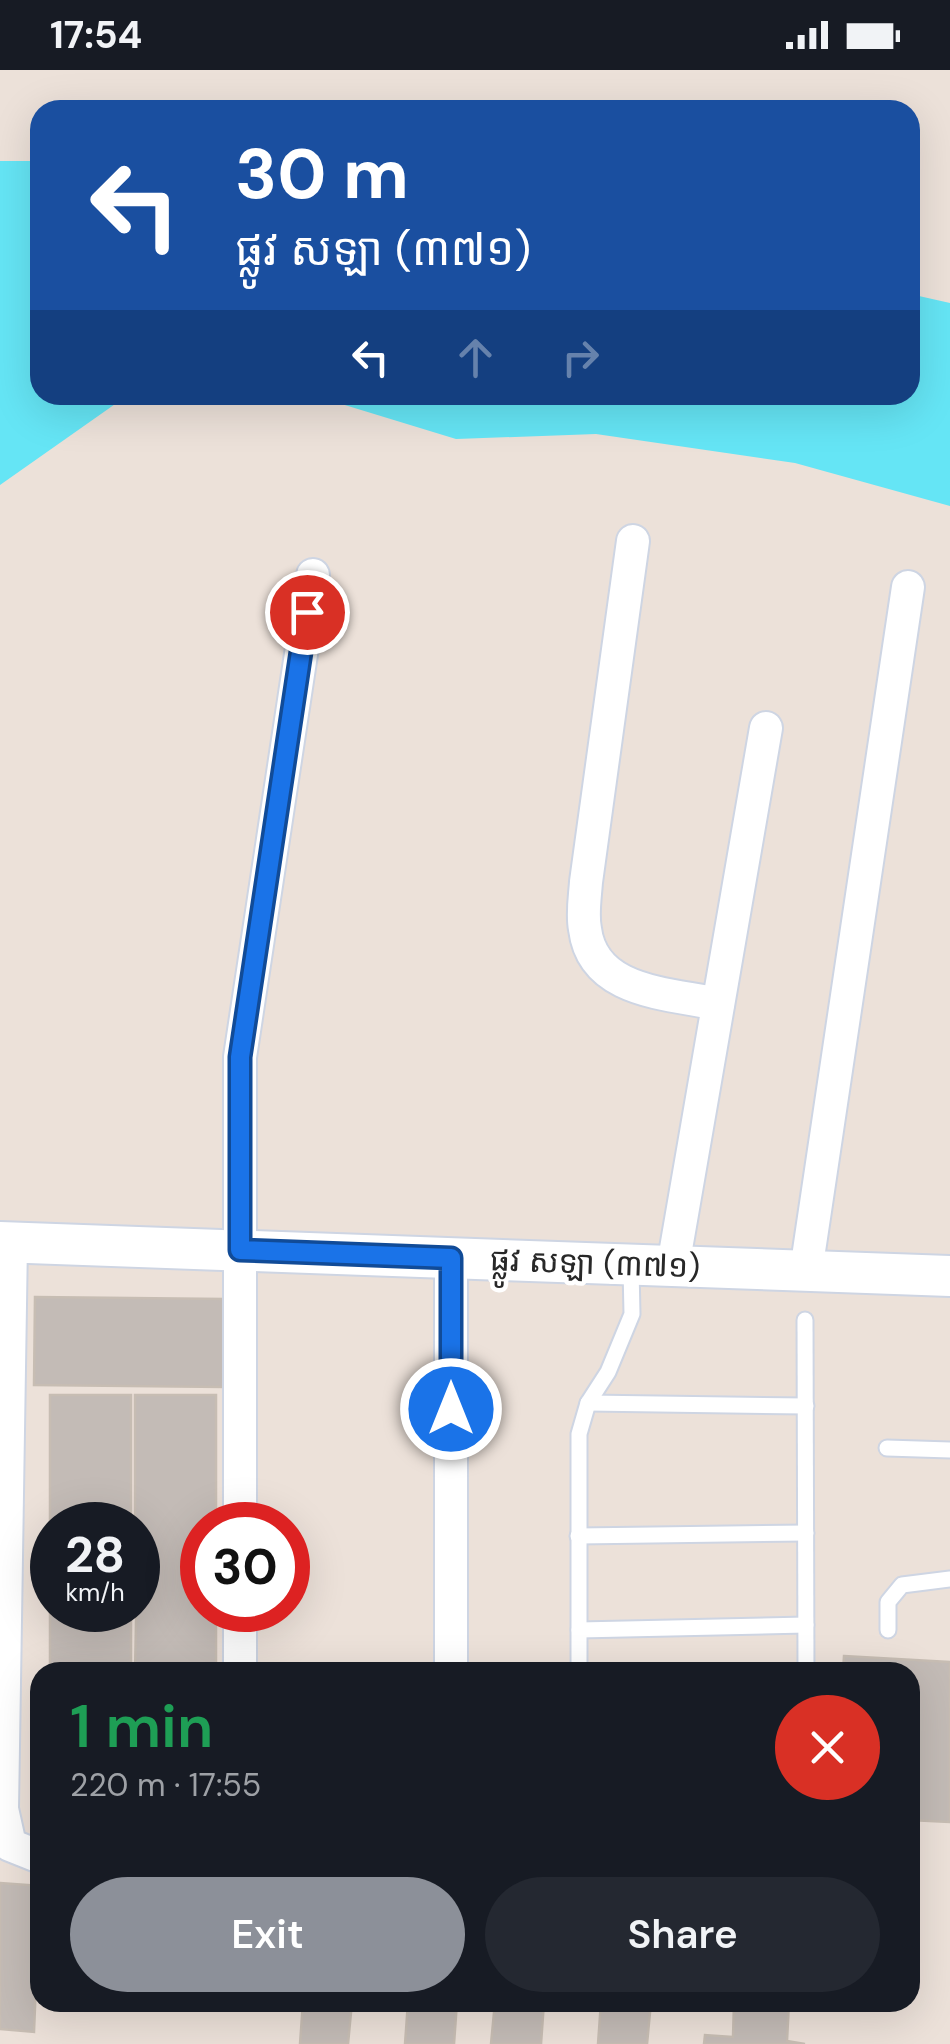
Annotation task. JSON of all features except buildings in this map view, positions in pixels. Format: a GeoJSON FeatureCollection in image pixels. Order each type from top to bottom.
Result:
{"type":"FeatureCollection","features":[{"type":"Feature","properties":{"kind":"street"},"geometry":{"type":"LineString","coordinates":[[633,541],[586,882],[584,928],[592,957],[610,976],[638,987],[718,1004]]}},
{"type":"Feature","properties":{"kind":"street"},"geometry":{"type":"LineString","coordinates":[[240,1502],[240,1057],[313,575]]}},
{"type":"Feature","properties":{"kind":"street"},"geometry":{"type":"LineString","coordinates":[[806,1271],[908,586]]}},
{"type":"Feature","properties":{"kind":"street"},"geometry":{"type":"LineString","coordinates":[[673,1266],[766,728]]}},
{"type":"Feature","properties":{"kind":"street"},"geometry":{"type":"LineString","coordinates":[[6,1242],[2,1809],[10,1845],[30,1853]]}},
{"type":"Feature","properties":{"kind":"street","name":"ផ្លូវ សឡា (៣៧១)"},"geometry":{"type":"LineString","coordinates":[[6,1242],[950,1276]]}},
{"type":"Feature","properties":{"kind":"street"},"geometry":{"type":"LineString","coordinates":[[451,1258],[451,1662]]}},
{"type":"Feature","properties":{"kind":"street"},"geometry":{"type":"LineString","coordinates":[[240,1632],[240,1662]]}},
{"type":"Feature","properties":{"kind":"lane"},"geometry":{"type":"LineString","coordinates":[[579,1662],[579,1434],[588,1403],[608,1372],[632,1314],[631,1264]]}},
{"type":"Feature","properties":{"kind":"lane"},"geometry":{"type":"LineString","coordinates":[[805,1320],[806,1662]]}},
{"type":"Feature","properties":{"kind":"lane"},"geometry":{"type":"LineString","coordinates":[[588,1403],[806,1406]]}},
{"type":"Feature","properties":{"kind":"lane"},"geometry":{"type":"LineString","coordinates":[[887,1448],[950,1450]]}},
{"type":"Feature","properties":{"kind":"lane"},"geometry":{"type":"LineString","coordinates":[[578,1536],[806,1533]]}},
{"type":"Feature","properties":{"kind":"lane"},"geometry":{"type":"LineString","coordinates":[[888,1630],[888,1602],[902,1585],[950,1579]]}},
{"type":"Feature","properties":{"kind":"lane"},"geometry":{"type":"LineString","coordinates":[[579,1630],[806,1625]]}},
{"type":"Feature","properties":{"kind":"water"},"geometry":{"type":"Polygon","coordinates":[[[0,161],[30,161],[30,405],[114,405],[0,485],[0,161]]]}},
{"type":"Feature","properties":{"kind":"water"},"geometry":{"type":"Polygon","coordinates":[[[920,296],[950,303],[950,506],[795,463],[596,434],[456,439],[345,405],[920,405],[920,296]]]}},
{"type":"Feature","properties":{"kind":"route"},"geometry":{"type":"LineString","coordinates":[[307,612],[240,1057],[240,1250],[451,1258],[451,1409]]}}]}
